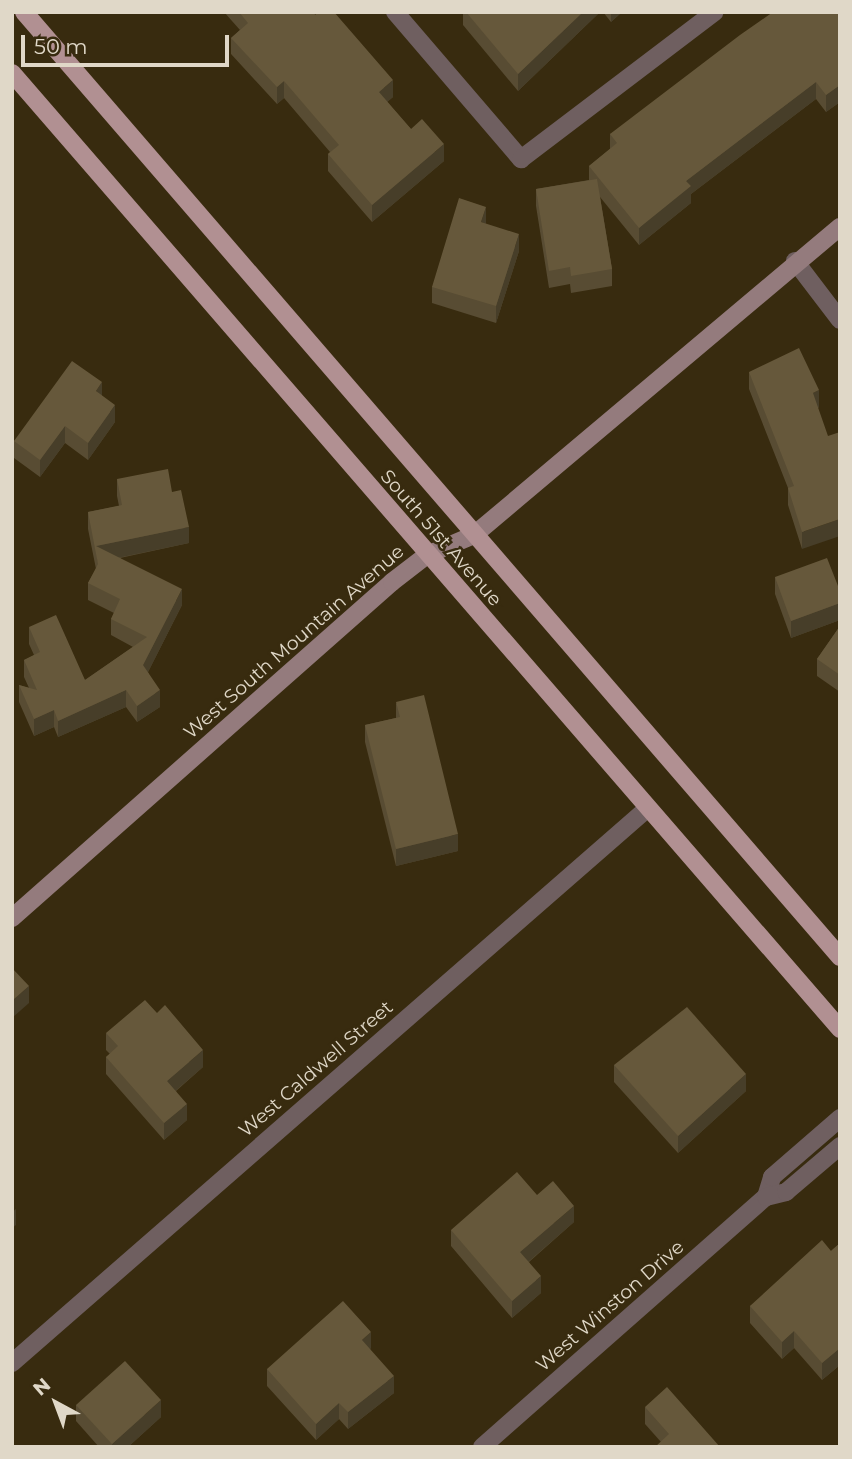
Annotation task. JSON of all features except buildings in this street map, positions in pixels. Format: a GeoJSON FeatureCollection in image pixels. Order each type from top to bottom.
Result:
{"type":"FeatureCollection","features":[{"type":"Feature","properties":{"kind":"main road","name":"South 51st Avenue"},"geometry":{"type":"LineString","coordinates":[[24,12],[840,957]]}},
{"type":"Feature","properties":{"kind":"main road","name":"South 51st Avenue"},"geometry":{"type":"LineString","coordinates":[[12,73],[840,1029]]}},
{"type":"Feature","properties":{"kind":"street"},"geometry":{"type":"LineString","coordinates":[[395,12],[521,159],[715,12]]}},
{"type":"Feature","properties":{"kind":"street","name":"West South Mountain Avenue"},"geometry":{"type":"LineString","coordinates":[[12,918],[428,555],[474,535],[795,261],[840,227]]}},
{"type":"Feature","properties":{"kind":"street"},"geometry":{"type":"LineString","coordinates":[[795,261],[840,320]]}},
{"type":"Feature","properties":{"kind":"street","name":"West Caldwell Street"},"geometry":{"type":"LineString","coordinates":[[12,1363],[648,808]]}},
{"type":"Feature","properties":{"kind":"street","name":"West Winston Drive"},"geometry":{"type":"LineString","coordinates":[[766,1197],[772,1177],[840,1118]]}},
{"type":"Feature","properties":{"kind":"street","name":"West Winston Drive"},"geometry":{"type":"LineString","coordinates":[[482,1447],[766,1197],[786,1192],[840,1146]]}},
{"type":"Feature","properties":{"kind":"street"},"geometry":{"type":"LineString","coordinates":[[806,1148],[819,1164]]}}]}
